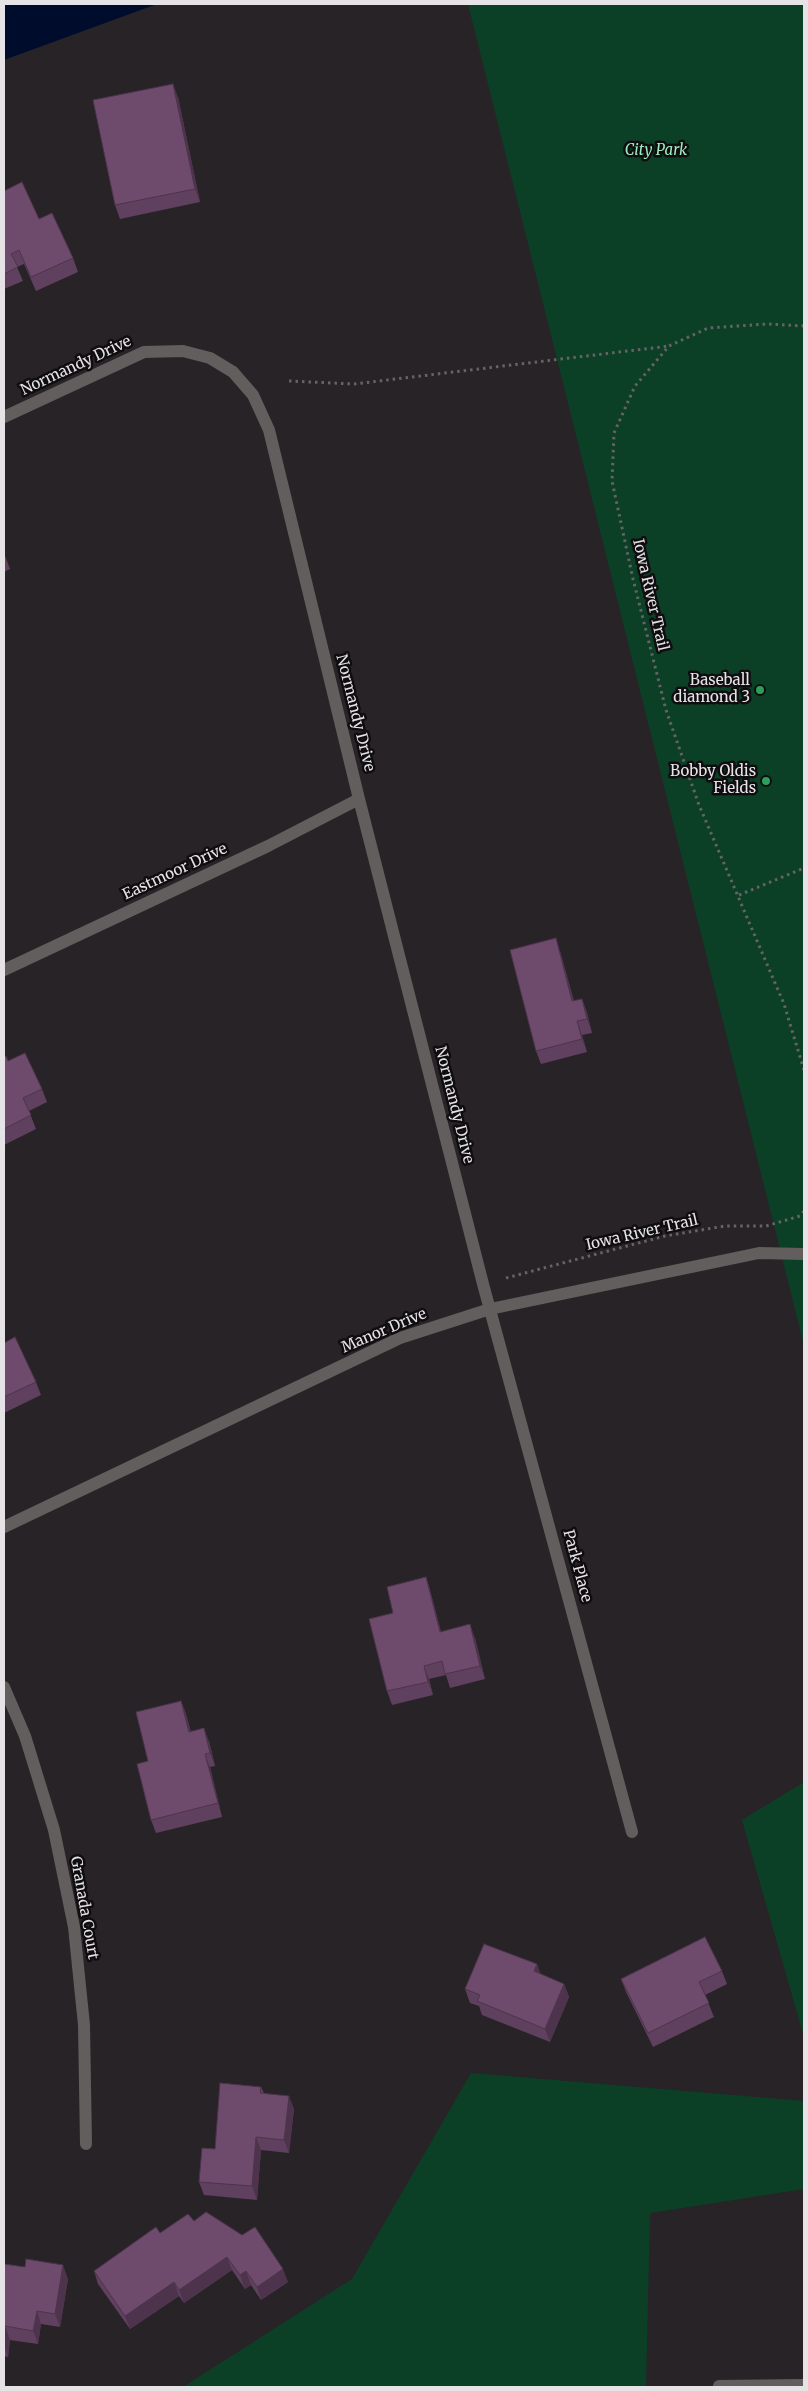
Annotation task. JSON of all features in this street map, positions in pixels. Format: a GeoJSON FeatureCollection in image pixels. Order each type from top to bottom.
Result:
{"type":"FeatureCollection","features":[{"type":"Feature","properties":{"kind":"street","name":"Normandy Drive"},"geometry":{"type":"LineString","coordinates":[[4,417],[144,352],[183,351],[210,358],[233,372],[253,395],[269,430],[359,799],[490,1310]]}},
{"type":"Feature","properties":{"kind":"street","name":"Eastmoor Drive"},"geometry":{"type":"LineString","coordinates":[[4,970],[268,846],[359,799]]}},
{"type":"Feature","properties":{"kind":"street","name":"Manor Drive"},"geometry":{"type":"LineString","coordinates":[[4,1527],[400,1338],[490,1310],[759,1253],[804,1254]]}},
{"type":"Feature","properties":{"kind":"street","name":"Park Place"},"geometry":{"type":"LineString","coordinates":[[490,1310],[632,1832]]}},
{"type":"Feature","properties":{"kind":"street","name":"Granada Court"},"geometry":{"type":"LineString","coordinates":[[4,1687],[25,1736],[54,1830],[74,1927],[84,2025],[86,2144]]}},
{"type":"Feature","properties":{"kind":"street"},"geometry":{"type":"LineString","coordinates":[[719,2386],[804,2385]]}},
{"type":"Feature","properties":{"kind":"path","name":"Iowa River Trail"},"geometry":{"type":"LineString","coordinates":[[804,326],[767,324],[708,328],[669,346],[636,386],[614,433],[612,480],[633,579],[666,710],[699,805],[784,1004],[804,1070]]}},
{"type":"Feature","properties":{"kind":"path"},"geometry":{"type":"LineString","coordinates":[[288,381],[354,384],[669,346]]}},
{"type":"Feature","properties":{"kind":"path"},"geometry":{"type":"LineString","coordinates":[[739,895],[804,868]]}},
{"type":"Feature","properties":{"kind":"path","name":"Iowa River Trail"},"geometry":{"type":"LineString","coordinates":[[483,1284],[665,1236],[725,1226],[766,1226],[800,1216],[804,1211]]}},
{"type":"Feature","properties":{"kind":"green space","name":"City Park"},"geometry":{"type":"Polygon","coordinates":[[[468,4],[804,4],[804,1345],[468,4]]]}},
{"type":"Feature","properties":{"kind":"green space"},"geometry":{"type":"Polygon","coordinates":[[[804,1782],[804,2037],[742,1820],[804,1782]]]}},
{"type":"Feature","properties":{"kind":"green space"},"geometry":{"type":"Polygon","coordinates":[[[471,2073],[804,2101],[804,2189],[650,2213],[646,2387],[183,2387],[352,2279],[471,2073]]]}},
{"type":"Feature","properties":{"kind":"water"},"geometry":{"type":"Polygon","coordinates":[[[4,4],[157,4],[4,60],[4,4]]]}},
{"type":"Feature","properties":{"kind":"building"},"geometry":{"type":"Polygon","coordinates":[[[173,84],[195,189],[115,205],[93,100],[173,84]]]}},
{"type":"Feature","properties":{"kind":"building"},"geometry":{"type":"Polygon","coordinates":[[[22,182],[39,219],[52,213],[73,258],[31,277],[19,250],[11,254],[18,267],[4,274],[4,191],[22,182]]]}},
{"type":"Feature","properties":{"kind":"building"},"geometry":{"type":"Polygon","coordinates":[[[556,938],[572,1001],[582,999],[587,1019],[577,1021],[582,1039],[536,1051],[510,950],[556,938]]]}},
{"type":"Feature","properties":{"kind":"building"},"geometry":{"type":"Polygon","coordinates":[[[25,1053],[42,1089],[23,1098],[31,1115],[4,1129],[4,1057],[6,1056],[8,1061],[25,1053]]]}},
{"type":"Feature","properties":{"kind":"building"},"geometry":{"type":"Polygon","coordinates":[[[15,1337],[36,1382],[4,1397],[4,1343],[15,1337]]]}},
{"type":"Feature","properties":{"kind":"building"},"geometry":{"type":"Polygon","coordinates":[[[426,1577],[440,1632],[470,1624],[480,1666],[445,1674],[442,1661],[424,1666],[428,1682],[387,1691],[369,1619],[393,1613],[387,1587],[426,1577]]]}},
{"type":"Feature","properties":{"kind":"building"},"geometry":{"type":"Polygon","coordinates":[[[181,1701],[189,1732],[204,1728],[210,1753],[205,1754],[218,1803],[151,1820],[137,1764],[148,1761],[136,1712],[181,1701]]]}},
{"type":"Feature","properties":{"kind":"building"},"geometry":{"type":"Polygon","coordinates":[[[705,1937],[722,1971],[699,1982],[709,2003],[648,2033],[621,1979],[705,1937]]]}},
{"type":"Feature","properties":{"kind":"building"},"geometry":{"type":"Polygon","coordinates":[[[484,1944],[537,1964],[534,1971],[564,1984],[545,2029],[477,2001],[480,1995],[465,1989],[484,1944]]]}},
{"type":"Feature","properties":{"kind":"building"},"geometry":{"type":"Polygon","coordinates":[[[220,2083],[261,2087],[260,2093],[289,2096],[284,2140],[256,2137],[252,2186],[199,2182],[202,2148],[215,2149],[220,2083]]]}},
{"type":"Feature","properties":{"kind":"building"},"geometry":{"type":"Polygon","coordinates":[[[206,2212],[242,2235],[255,2227],[283,2269],[257,2287],[246,2271],[240,2275],[227,2257],[179,2290],[174,2282],[125,2316],[94,2271],[156,2227],[160,2233],[188,2214],[194,2221],[206,2212]]]}},
{"type":"Feature","properties":{"kind":"building"},"geometry":{"type":"Polygon","coordinates":[[[26,2259],[63,2265],[55,2314],[37,2311],[33,2331],[5,2326],[4,2336],[4,2264],[25,2267],[26,2259]]]}},
{"type":"Feature","properties":{"kind":"place","name":"Baseball diamond 3"},"geometry":{"type":"Point","coordinates":[760,690]}},
{"type":"Feature","properties":{"kind":"place","name":"Bobby Oldis Fields"},"geometry":{"type":"Point","coordinates":[766,781]}}]}
